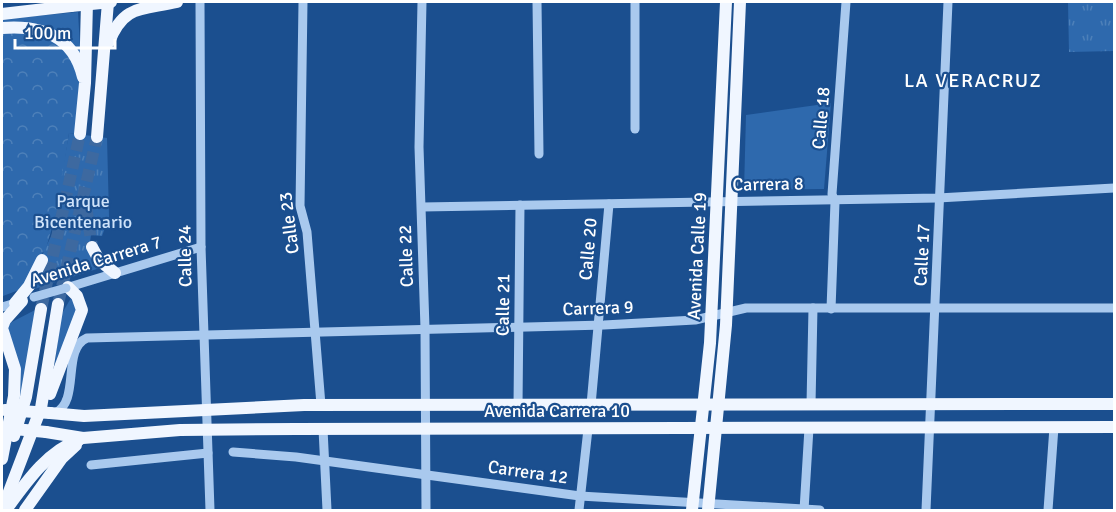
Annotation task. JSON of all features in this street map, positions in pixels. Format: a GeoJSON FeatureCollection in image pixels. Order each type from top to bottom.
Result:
{"type":"FeatureCollection","features":[{"type":"Feature","properties":{"kind":"main road"},"geometry":{"type":"LineString","coordinates":[[2,13],[38,2]]}},
{"type":"Feature","properties":{"kind":"main road"},"geometry":{"type":"LineString","coordinates":[[80,134],[85,84],[87,2]]}},
{"type":"Feature","properties":{"kind":"main road"},"geometry":{"type":"LineString","coordinates":[[101,2],[101,100]]}},
{"type":"Feature","properties":{"kind":"main road"},"geometry":{"type":"LineString","coordinates":[[2,13],[109,2],[97,137]]}},
{"type":"Feature","properties":{"kind":"main road"},"geometry":{"type":"LineString","coordinates":[[104,55],[112,33],[124,17],[147,6],[177,2]]}},
{"type":"Feature","properties":{"kind":"main road","name":"Avenida Calle 19"},"geometry":{"type":"LineString","coordinates":[[692,507],[712,316],[726,2]]}},
{"type":"Feature","properties":{"kind":"main road","name":"Avenida Calle 19"},"geometry":{"type":"LineString","coordinates":[[708,506],[727,312],[740,2]]}},
{"type":"Feature","properties":{"kind":"main road"},"geometry":{"type":"LineString","coordinates":[[76,4],[85,84]]}},
{"type":"Feature","properties":{"kind":"main road"},"geometry":{"type":"LineString","coordinates":[[2,28],[32,28],[54,34],[71,49],[85,84]]}},
{"type":"Feature","properties":{"kind":"main road"},"geometry":{"type":"LineString","coordinates":[[92,247],[99,260],[116,273]]}},
{"type":"Feature","properties":{"kind":"main road"},"geometry":{"type":"LineString","coordinates":[[2,461],[14,396],[14,364],[2,328],[14,303],[29,286],[42,260]]}},
{"type":"Feature","properties":{"kind":"main road"},"geometry":{"type":"LineString","coordinates":[[32,439],[44,416],[82,310],[77,296],[67,287]]}},
{"type":"Feature","properties":{"kind":"main road"},"geometry":{"type":"LineString","coordinates":[[4,510],[32,439],[44,399],[58,304]]}},
{"type":"Feature","properties":{"kind":"main road"},"geometry":{"type":"LineString","coordinates":[[2,461],[22,414],[41,309]]}},
{"type":"Feature","properties":{"kind":"main road"},"geometry":{"type":"LineString","coordinates":[[2,358],[10,367],[14,396]]}},
{"type":"Feature","properties":{"kind":"main road","name":"Avenida Carrera 10"},"geometry":{"type":"LineString","coordinates":[[3,410],[84,416],[206,408],[321,405],[1114,404]]}},
{"type":"Feature","properties":{"kind":"main road","name":"Avenida Carrera 10"},"geometry":{"type":"LineString","coordinates":[[3,428],[83,438],[207,430],[1114,427]]}},
{"type":"Feature","properties":{"kind":"main road"},"geometry":{"type":"LineString","coordinates":[[4,510],[50,456],[66,444],[83,438]]}},
{"type":"Feature","properties":{"kind":"main road"},"geometry":{"type":"LineString","coordinates":[[25,510],[62,458],[83,438]]}},
{"type":"Feature","properties":{"kind":"street","name":"Calle 24"},"geometry":{"type":"LineString","coordinates":[[200,2],[201,247],[210,510]]}},
{"type":"Feature","properties":{"kind":"street","name":"Calle 23"},"geometry":{"type":"LineString","coordinates":[[303,2],[300,206],[307,232],[321,405]]}},
{"type":"Feature","properties":{"kind":"street","name":"Calle 22"},"geometry":{"type":"LineString","coordinates":[[422,2],[419,147],[425,328],[426,510]]}},
{"type":"Feature","properties":{"kind":"street"},"geometry":{"type":"LineString","coordinates":[[537,2],[539,154]]}},
{"type":"Feature","properties":{"kind":"street"},"geometry":{"type":"LineString","coordinates":[[635,2],[635,129]]}},
{"type":"Feature","properties":{"kind":"street","name":"Calle 18"},"geometry":{"type":"LineString","coordinates":[[831,309],[834,202],[832,199],[846,2]]}},
{"type":"Feature","properties":{"kind":"street","name":"Calle 17"},"geometry":{"type":"LineString","coordinates":[[926,510],[948,2]]}},
{"type":"Feature","properties":{"kind":"street","name":"Carrera 8"},"geometry":{"type":"LineString","coordinates":[[422,207],[832,199],[1114,188]]}},
{"type":"Feature","properties":{"kind":"street","name":"Calle 20"},"geometry":{"type":"LineString","coordinates":[[591,405],[609,204]]}},
{"type":"Feature","properties":{"kind":"street","name":"Calle 21"},"geometry":{"type":"LineString","coordinates":[[518,406],[520,205]]}},
{"type":"Feature","properties":{"kind":"street","name":"Avenida Carrera 7"},"geometry":{"type":"LineString","coordinates":[[14,303],[201,247]]}},
{"type":"Feature","properties":{"kind":"street","name":"Carrera 9"},"geometry":{"type":"LineString","coordinates":[[52,413],[67,403],[76,350],[82,340],[685,321],[746,308],[1114,308]]}},
{"type":"Feature","properties":{"kind":"street"},"geometry":{"type":"LineString","coordinates":[[811,404],[813,308]]}},
{"type":"Feature","properties":{"kind":"street"},"geometry":{"type":"LineString","coordinates":[[1048,510],[1054,427]]}},
{"type":"Feature","properties":{"kind":"street"},"geometry":{"type":"LineString","coordinates":[[804,510],[809,428]]}},
{"type":"Feature","properties":{"kind":"street"},"geometry":{"type":"LineString","coordinates":[[323,429],[327,510]]}},
{"type":"Feature","properties":{"kind":"street"},"geometry":{"type":"LineString","coordinates":[[579,510],[588,429]]}},
{"type":"Feature","properties":{"kind":"street","name":"Carrera 12"},"geometry":{"type":"LineString","coordinates":[[233,452],[324,461],[580,496],[692,507],[820,510]]}},
{"type":"Feature","properties":{"kind":"street"},"geometry":{"type":"LineString","coordinates":[[91,465],[208,453]]}},
{"type":"Feature","properties":{"kind":"green space"},"geometry":{"type":"Polygon","coordinates":[[[1068,2],[1114,2],[1114,51],[1069,52],[1068,2]]]}},
{"type":"Feature","properties":{"kind":"green space"},"geometry":{"type":"Polygon","coordinates":[[[78,12],[81,63],[2,26],[2,19],[78,12]]]}},
{"type":"Feature","properties":{"kind":"green space"},"geometry":{"type":"Polygon","coordinates":[[[2,31],[41,33],[68,53],[79,74],[81,97],[77,134],[69,133],[58,207],[45,252],[24,288],[3,296],[2,31]]]}},
{"type":"Feature","properties":{"kind":"green space"},"geometry":{"type":"Polygon","coordinates":[[[831,103],[824,189],[744,190],[746,115],[831,103]]]}},
{"type":"Feature","properties":{"kind":"green space","name":"Parque Bicentenario"},"geometry":{"type":"Polygon","coordinates":[[[69,133],[107,138],[109,217],[102,236],[91,235],[90,242],[103,267],[25,292],[52,234],[69,133]]]}},
{"type":"Feature","properties":{"kind":"green space"},"geometry":{"type":"Polygon","coordinates":[[[71,298],[79,308],[53,379],[61,315],[71,298]]]}},
{"type":"Feature","properties":{"kind":"green space"},"geometry":{"type":"Polygon","coordinates":[[[35,310],[24,398],[19,398],[9,343],[8,324],[35,310]]]}},
{"type":"Feature","properties":{"kind":"tunnel"},"geometry":{"type":"LineString","coordinates":[[41,309],[80,134]]}},
{"type":"Feature","properties":{"kind":"tunnel"},"geometry":{"type":"LineString","coordinates":[[58,304],[97,137]]}},
{"type":"Feature","properties":{"kind":"tunnel"},"geometry":{"type":"LineString","coordinates":[[86,206],[92,247]]}},
{"type":"Feature","properties":{"kind":"district","name":"LA VERACRUZ"},"geometry":{"type":"Point","coordinates":[973,80]}}]}
